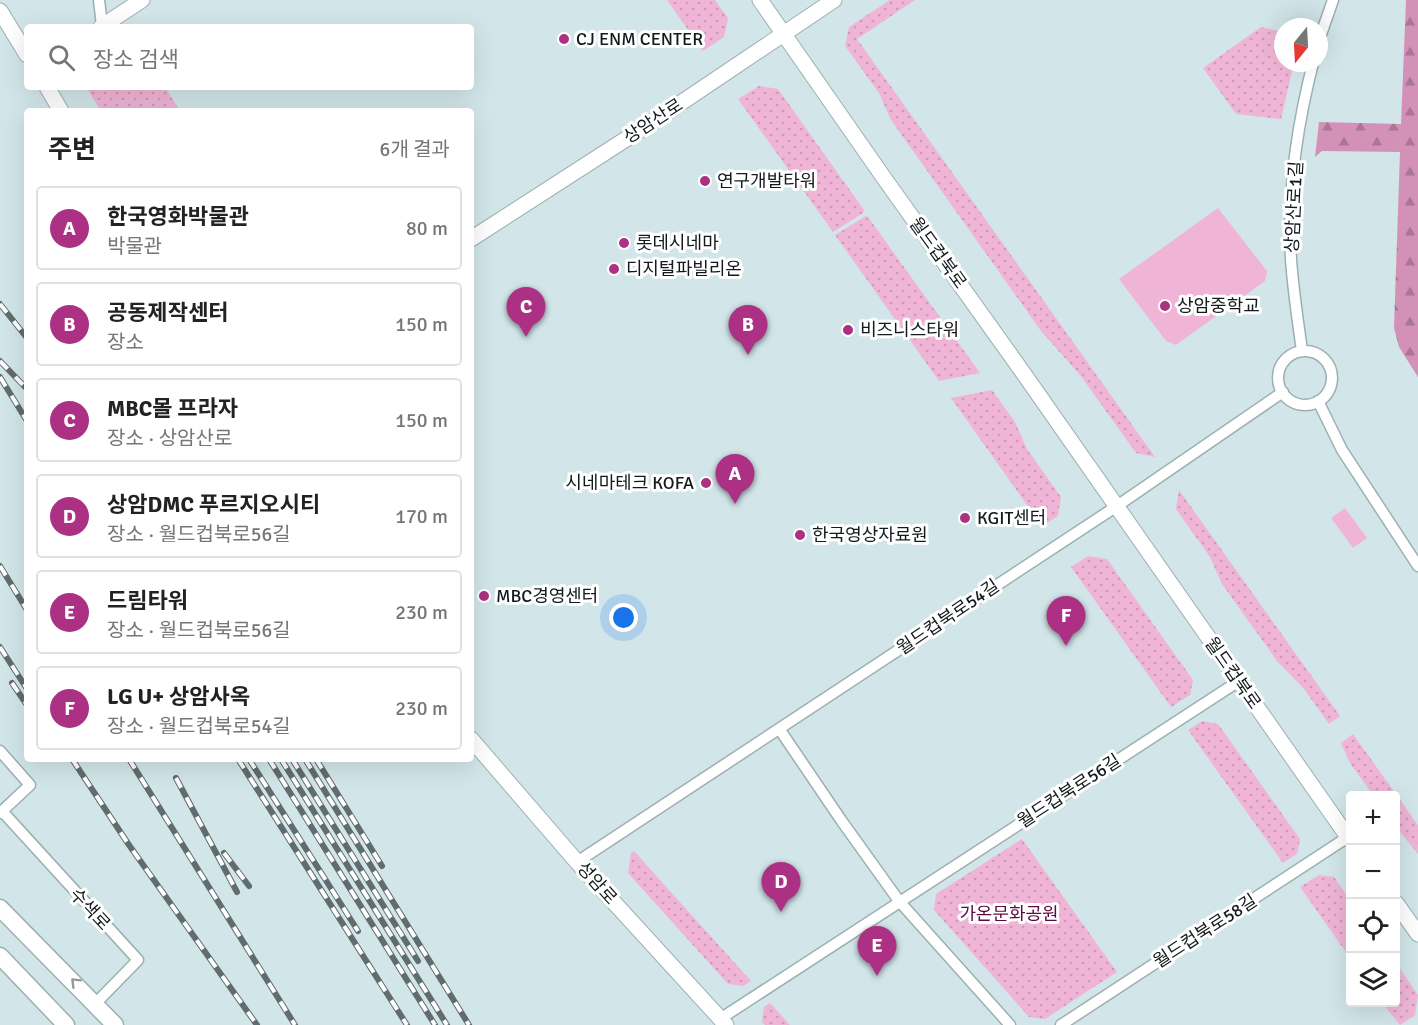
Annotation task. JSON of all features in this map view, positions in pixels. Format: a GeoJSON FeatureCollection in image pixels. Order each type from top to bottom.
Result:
{"type":"FeatureCollection","features":[{"type":"Feature","properties":{"kind":"main road"},"geometry":{"type":"LineString","coordinates":[[106,24],[142,0]]}},
{"type":"Feature","properties":{"kind":"main road","name":"월드컵북로"},"geometry":{"type":"LineString","coordinates":[[760,0],[1346,834]]}},
{"type":"Feature","properties":{"kind":"main road","name":"상암산로"},"geometry":{"type":"LineString","coordinates":[[474,237],[834,0]]}},
{"type":"Feature","properties":{"kind":"main road"},"geometry":{"type":"LineString","coordinates":[[0,11],[24,50]]}},
{"type":"Feature","properties":{"kind":"main road"},"geometry":{"type":"LineString","coordinates":[[49,90],[59,108]]}},
{"type":"Feature","properties":{"kind":"main road","name":"성암로"},"geometry":{"type":"LineString","coordinates":[[474,742],[577,862],[723,1022]]}},
{"type":"Feature","properties":{"kind":"main road"},"geometry":{"type":"LineString","coordinates":[[0,908],[96,1003],[115,1025]]}},
{"type":"Feature","properties":{"kind":"main road"},"geometry":{"type":"LineString","coordinates":[[1400,910],[1418,934]]}},
{"type":"Feature","properties":{"kind":"main road"},"geometry":{"type":"LineString","coordinates":[[0,956],[66,1025]]}},
{"type":"Feature","properties":{"kind":"street"},"geometry":{"type":"LineString","coordinates":[[99,0],[102,24]]}},
{"type":"Feature","properties":{"kind":"street"},"geometry":{"type":"LineString","coordinates":[[1327,18],[1333,0]]}},
{"type":"Feature","properties":{"kind":"street","name":"상암산로1길"},"geometry":{"type":"LineString","coordinates":[[1302,351],[1291,258],[1291,204],[1298,136],[1311,72]]}},
{"type":"Feature","properties":{"kind":"street"},"geometry":{"type":"LineString","coordinates":[[1302,351],[1311,351],[1320,355],[1331,370],[1330,388],[1325,396],[1308,404],[1298,404],[1289,399],[1282,392],[1279,384],[1281,366],[1286,359],[1302,351]]}},
{"type":"Feature","properties":{"kind":"street"},"geometry":{"type":"LineString","coordinates":[[1117,506],[1282,392]]}},
{"type":"Feature","properties":{"kind":"street"},"geometry":{"type":"LineString","coordinates":[[1318,401],[1342,450],[1418,566]]}},
{"type":"Feature","properties":{"kind":"street","name":"월드컵북로54길"},"geometry":{"type":"LineString","coordinates":[[577,862],[1117,506]]}},
{"type":"Feature","properties":{"kind":"street","name":"월드컵북로56길"},"geometry":{"type":"LineString","coordinates":[[723,1022],[899,901],[1239,681]]}},
{"type":"Feature","properties":{"kind":"street"},"geometry":{"type":"LineString","coordinates":[[780,730],[899,901],[1010,1025]]}},
{"type":"Feature","properties":{"kind":"street","name":"수색로"},"geometry":{"type":"LineString","coordinates":[[0,751],[30,785],[1,812],[138,960],[96,1003]]}},
{"type":"Feature","properties":{"kind":"street","name":"월드컵북로58길"},"geometry":{"type":"LineString","coordinates":[[1061,1025],[1346,840]]}},
{"type":"Feature","properties":{"kind":"green space"},"geometry":{"type":"Polygon","coordinates":[[[667,0],[715,0],[728,18],[724,37],[703,51],[667,0]]]}},
{"type":"Feature","properties":{"kind":"green space"},"geometry":{"type":"Polygon","coordinates":[[[890,0],[915,0],[857,39],[1155,457],[1136,453],[1080,375],[1041,331],[891,120],[879,93],[845,46],[849,27],[890,0]]]}},
{"type":"Feature","properties":{"kind":"green space"},"geometry":{"type":"Polygon","coordinates":[[[1406,0],[1418,0],[1418,377],[1399,347],[1394,328],[1400,152],[1322,151],[1315,157],[1319,122],[1401,124],[1406,0]]]}},
{"type":"Feature","properties":{"kind":"green space"},"geometry":{"type":"Polygon","coordinates":[[[1261,27],[1274,30],[1274,72],[1292,72],[1281,119],[1236,114],[1203,68],[1261,27]]]}},
{"type":"Feature","properties":{"kind":"green space"},"geometry":{"type":"Polygon","coordinates":[[[759,86],[778,89],[864,210],[863,213],[833,232],[738,99],[759,86]]]}},
{"type":"Feature","properties":{"kind":"green space"},"geometry":{"type":"Polygon","coordinates":[[[88,90],[167,90],[178,108],[99,108],[88,90]]]}},
{"type":"Feature","properties":{"kind":"green space"},"geometry":{"type":"Polygon","coordinates":[[[1218,208],[1267,271],[1265,281],[1176,345],[1166,341],[1119,279],[1218,208]]]}},
{"type":"Feature","properties":{"kind":"green space"},"geometry":{"type":"Polygon","coordinates":[[[866,216],[980,373],[939,381],[835,235],[866,216]]]}},
{"type":"Feature","properties":{"kind":"green space"},"geometry":{"type":"Polygon","coordinates":[[[992,390],[1015,422],[1027,449],[1061,497],[1058,516],[1042,526],[951,398],[992,390]]]}},
{"type":"Feature","properties":{"kind":"green space"},"geometry":{"type":"Polygon","coordinates":[[[1179,490],[1340,716],[1329,724],[1304,689],[1277,661],[1222,584],[1210,557],[1176,509],[1179,490]]]}},
{"type":"Feature","properties":{"kind":"green space"},"geometry":{"type":"Polygon","coordinates":[[[1345,508],[1367,538],[1353,548],[1331,518],[1345,508]]]}},
{"type":"Feature","properties":{"kind":"green space"},"geometry":{"type":"Polygon","coordinates":[[[1088,556],[1107,559],[1193,680],[1190,695],[1171,707],[1071,567],[1088,556]]]}},
{"type":"Feature","properties":{"kind":"green space"},"geometry":{"type":"Polygon","coordinates":[[[1202,721],[1218,724],[1300,839],[1297,854],[1283,863],[1188,730],[1202,721]]]}},
{"type":"Feature","properties":{"kind":"green space"},"geometry":{"type":"Polygon","coordinates":[[[1353,734],[1394,791],[1370,791],[1350,763],[1341,743],[1353,734]]]}},
{"type":"Feature","properties":{"kind":"green space"},"geometry":{"type":"Polygon","coordinates":[[[1400,800],[1418,825],[1418,854],[1400,832],[1400,800]]]}},
{"type":"Feature","properties":{"kind":"green space","name":"가온문화공원"},"geometry":{"type":"Polygon","coordinates":[[[1022,839],[1117,972],[1045,1019],[1029,1017],[934,910],[936,894],[1022,839]]]}},
{"type":"Feature","properties":{"kind":"green space"},"geometry":{"type":"Polygon","coordinates":[[[634,851],[751,981],[743,986],[728,984],[628,873],[631,853],[634,851]]]}},
{"type":"Feature","properties":{"kind":"green space"},"geometry":{"type":"Polygon","coordinates":[[[1319,875],[1334,877],[1346,894],[1346,952],[1300,887],[1319,875]]]}},
{"type":"Feature","properties":{"kind":"green space"},"geometry":{"type":"Polygon","coordinates":[[[1400,969],[1418,995],[1415,1015],[1400,1025],[1385,1007],[1400,1007],[1400,969]]]}},
{"type":"Feature","properties":{"kind":"green space"},"geometry":{"type":"Polygon","coordinates":[[[770,1003],[790,1025],[765,1025],[762,1022],[764,1007],[770,1003]]]}},
{"type":"Feature","properties":{"kind":"railway"},"geometry":{"type":"LineString","coordinates":[[0,304],[24,334]]}},
{"type":"Feature","properties":{"kind":"railway"},"geometry":{"type":"LineString","coordinates":[[0,361],[24,386]]}},
{"type":"Feature","properties":{"kind":"railway"},"geometry":{"type":"LineString","coordinates":[[0,377],[24,416]]}},
{"type":"Feature","properties":{"kind":"railway"},"geometry":{"type":"LineString","coordinates":[[0,566],[24,605]]}},
{"type":"Feature","properties":{"kind":"railway"},"geometry":{"type":"LineString","coordinates":[[0,647],[24,684]]}},
{"type":"Feature","properties":{"kind":"railway"},"geometry":{"type":"LineString","coordinates":[[12,683],[24,701]]}},
{"type":"Feature","properties":{"kind":"railway"},"geometry":{"type":"LineString","coordinates":[[74,762],[129,845],[257,1025]]}},
{"type":"Feature","properties":{"kind":"railway"},"geometry":{"type":"LineString","coordinates":[[131,762],[295,1025]]}},
{"type":"Feature","properties":{"kind":"railway"},"geometry":{"type":"LineString","coordinates":[[240,762],[407,1025]]}},
{"type":"Feature","properties":{"kind":"railway"},"geometry":{"type":"LineString","coordinates":[[251,762],[358,931]]}},
{"type":"Feature","properties":{"kind":"railway"},"geometry":{"type":"LineString","coordinates":[[271,762],[435,1025]]}},
{"type":"Feature","properties":{"kind":"railway"},"geometry":{"type":"LineString","coordinates":[[283,762],[447,1025]]}},
{"type":"Feature","properties":{"kind":"railway"},"geometry":{"type":"LineString","coordinates":[[294,762],[418,961]]}},
{"type":"Feature","properties":{"kind":"railway"},"geometry":{"type":"LineString","coordinates":[[307,762],[469,1025]]}},
{"type":"Feature","properties":{"kind":"railway"},"geometry":{"type":"LineString","coordinates":[[318,762],[382,866]]}},
{"type":"Feature","properties":{"kind":"railway"},"geometry":{"type":"LineString","coordinates":[[176,778],[237,892]]}},
{"type":"Feature","properties":{"kind":"railway"},"geometry":{"type":"LineString","coordinates":[[224,853],[249,886]]}},
{"type":"Feature","properties":{"kind":"place","name":"CJ ENM CENTER"},"geometry":{"type":"Point","coordinates":[564,39]}},
{"type":"Feature","properties":{"kind":"place","name":"연구개발타워"},"geometry":{"type":"Point","coordinates":[705,181]}},
{"type":"Feature","properties":{"kind":"place","name":"롯데시네마"},"geometry":{"type":"Point","coordinates":[624,243]}},
{"type":"Feature","properties":{"kind":"place","name":"디지털파빌리온"},"geometry":{"type":"Point","coordinates":[614,269]}},
{"type":"Feature","properties":{"kind":"place","name":"상암중학교"},"geometry":{"type":"Point","coordinates":[1165,306]}},
{"type":"Feature","properties":{"kind":"place","name":"비즈니스타워"},"geometry":{"type":"Point","coordinates":[848,330]}},
{"type":"Feature","properties":{"kind":"place","name":"MBC몰 프라자"},"geometry":{"type":"Point","coordinates":[526,337]}},
{"type":"Feature","properties":{"kind":"place","name":"공동제작센터"},"geometry":{"type":"Point","coordinates":[748,355]}},
{"type":"Feature","properties":{"kind":"place","name":"시네마테크 KOFA"},"geometry":{"type":"Point","coordinates":[706,483]}},
{"type":"Feature","properties":{"kind":"place","name":"한국영화박물관"},"geometry":{"type":"Point","coordinates":[735,504]}},
{"type":"Feature","properties":{"kind":"place","name":"KGIT센터"},"geometry":{"type":"Point","coordinates":[965,518]}},
{"type":"Feature","properties":{"kind":"place","name":"한국영상자료원"},"geometry":{"type":"Point","coordinates":[800,535]}},
{"type":"Feature","properties":{"kind":"place","name":"MBC경영센터"},"geometry":{"type":"Point","coordinates":[484,596]}},
{"type":"Feature","properties":{"kind":"place","name":"LG U+ 상암사옥"},"geometry":{"type":"Point","coordinates":[1066,646]}},
{"type":"Feature","properties":{"kind":"place","name":"상암DMC 푸르지오시티"},"geometry":{"type":"Point","coordinates":[781,912]}},
{"type":"Feature","properties":{"kind":"place","name":"드림타워"},"geometry":{"type":"Point","coordinates":[877,976]}}]}
